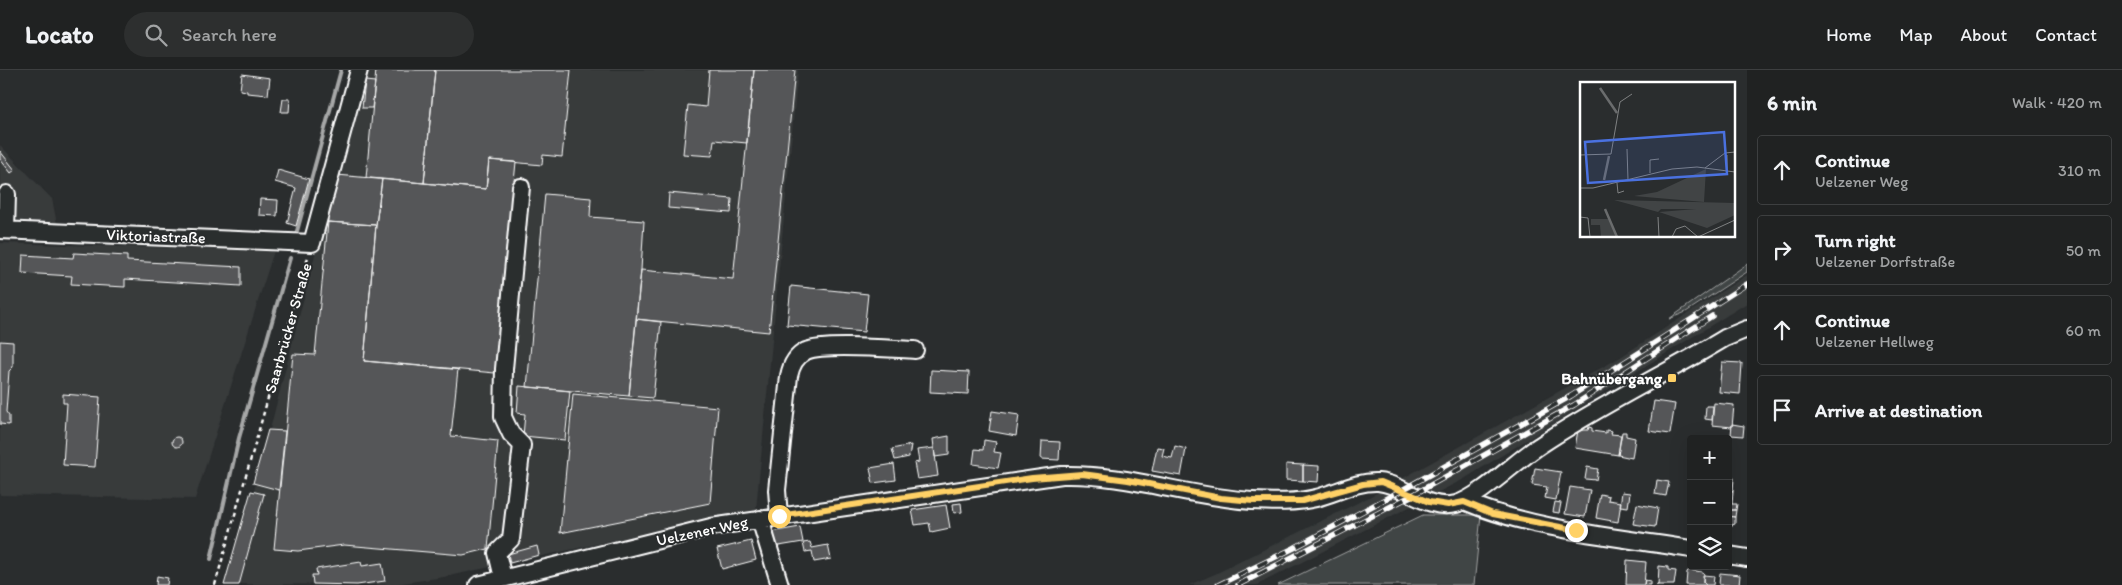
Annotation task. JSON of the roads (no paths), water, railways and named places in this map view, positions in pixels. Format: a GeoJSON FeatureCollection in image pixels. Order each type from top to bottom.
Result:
{"type":"FeatureCollection","features":[{"type":"Feature","properties":{"kind":"street","name":"Saarbrücker Straße"},"geometry":{"type":"LineString","coordinates":[[312,243],[359,70]]}},
{"type":"Feature","properties":{"kind":"street"},"geometry":{"type":"LineString","coordinates":[[503,578],[497,553],[511,540],[522,445],[511,434],[503,417],[504,369],[521,187]]}},
{"type":"Feature","properties":{"kind":"street"},"geometry":{"type":"LineString","coordinates":[[3,230],[7,194]]}},
{"type":"Feature","properties":{"kind":"street","name":"Viktoriastraße"},"geometry":{"type":"LineString","coordinates":[[3,230],[312,243]]}},
{"type":"Feature","properties":{"kind":"street"},"geometry":{"type":"LineString","coordinates":[[1464,502],[1525,456],[1583,419],[1725,338],[1747,329]]}},
{"type":"Feature","properties":{"kind":"street"},"geometry":{"type":"LineString","coordinates":[[779,516],[777,490],[789,376],[791,367],[799,355],[814,349],[830,348],[915,350]]}},
{"type":"Feature","properties":{"kind":"street","name":"Uelzener Weg"},"geometry":{"type":"LineString","coordinates":[[478,585],[711,527],[1062,475],[1102,476],[1221,498],[1253,501],[1302,501],[1374,482],[1390,485],[1411,496],[1439,504],[1448,505],[1464,502]]}},
{"type":"Feature","properties":{"kind":"street"},"geometry":{"type":"LineString","coordinates":[[1464,502],[1493,514],[1687,548]]}},
{"type":"Feature","properties":{"kind":"street"},"geometry":{"type":"LineString","coordinates":[[760,519],[780,585]]}},
{"type":"Feature","properties":{"kind":"street"},"geometry":{"type":"LineString","coordinates":[[1732,556],[1747,558],[1747,553]]}},
{"type":"Feature","properties":{"kind":"waterway"},"geometry":{"type":"LineString","coordinates":[[297,231],[341,70]]}},
{"type":"Feature","properties":{"kind":"waterway"},"geometry":{"type":"LineString","coordinates":[[211,559],[239,438],[290,258]]}},
{"type":"Feature","properties":{"kind":"railway"},"geometry":{"type":"LineString","coordinates":[[1218,585],[1294,548],[1571,396],[1747,284]]}},
{"type":"Feature","properties":{"kind":"railway"},"geometry":{"type":"LineString","coordinates":[[1238,585],[1411,496],[1574,405],[1712,316]]}},
{"type":"Feature","properties":{"kind":"place","name":"Bahnübergang"},"geometry":{"type":"Point","coordinates":[1672,378]}}]}
